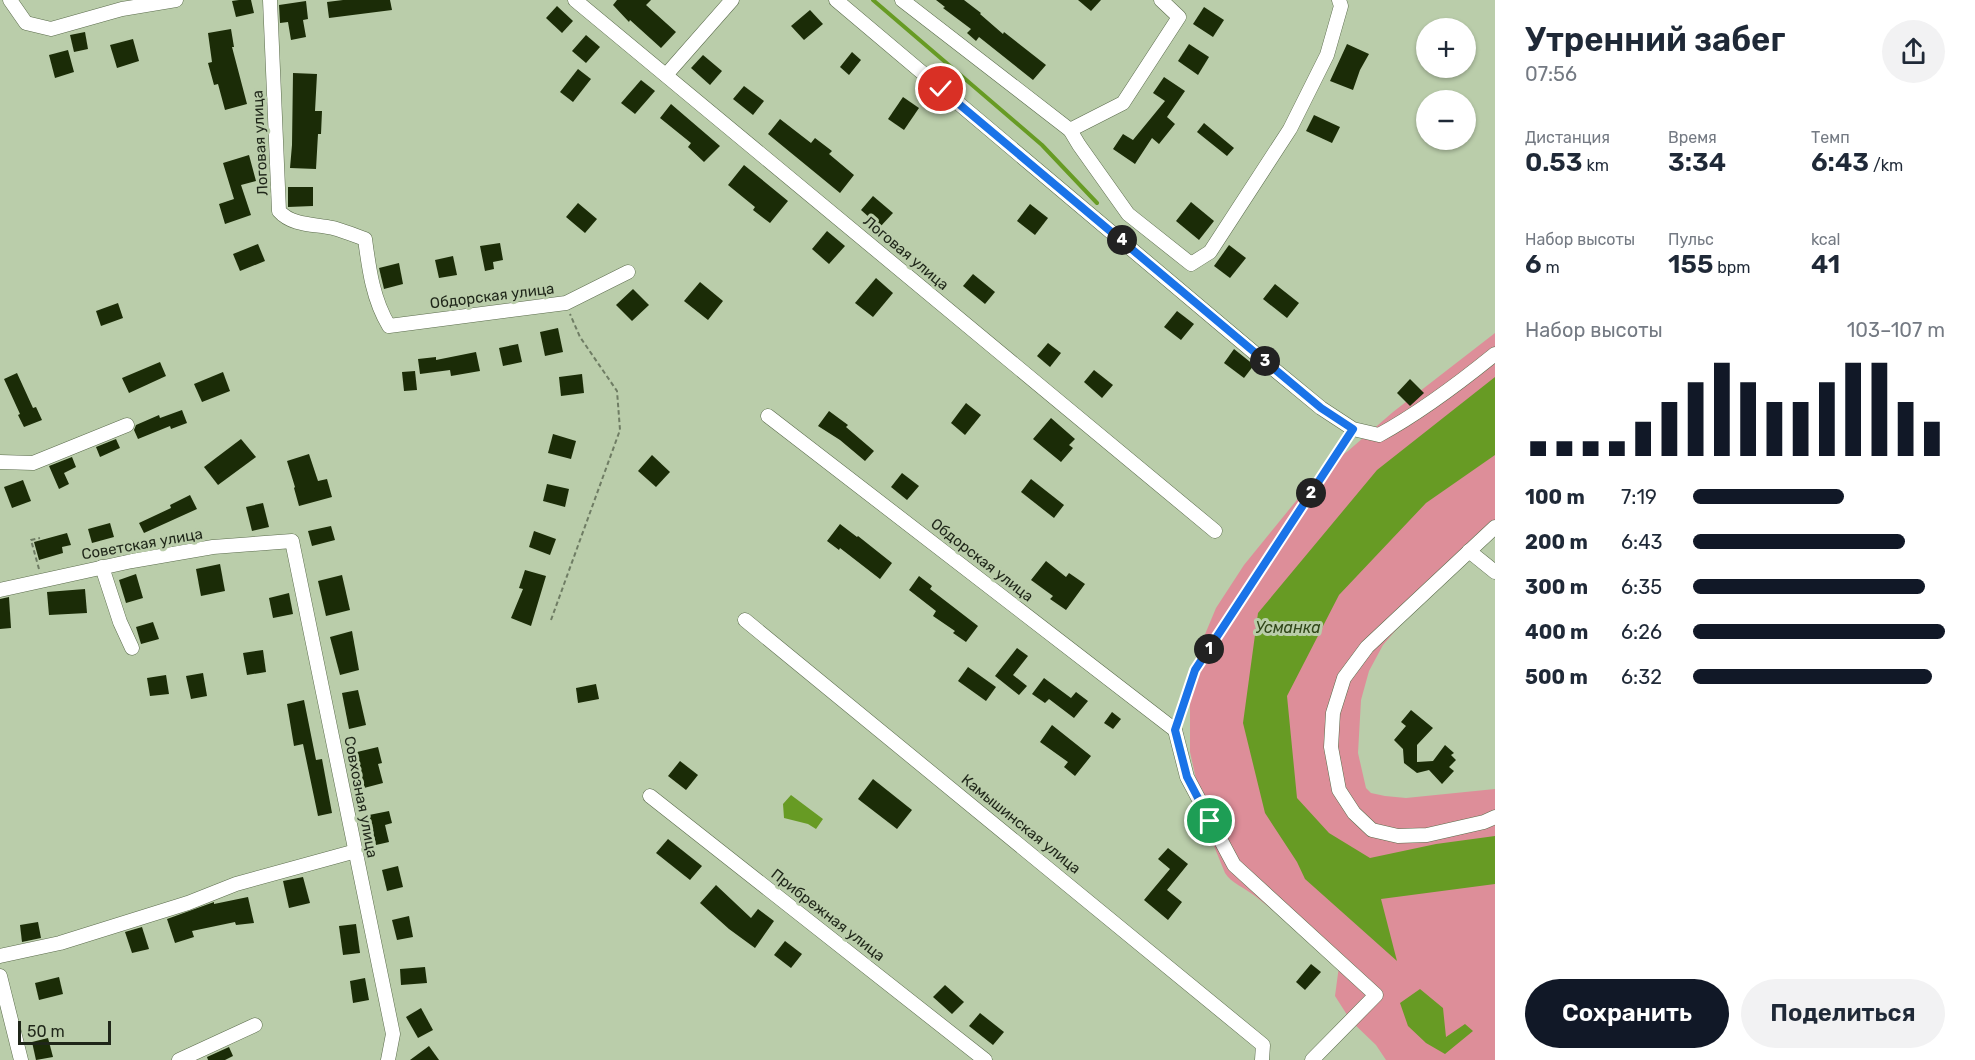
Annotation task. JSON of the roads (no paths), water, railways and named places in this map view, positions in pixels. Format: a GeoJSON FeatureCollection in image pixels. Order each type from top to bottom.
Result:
{"type":"FeatureCollection","features":[{"type":"Feature","properties":{"kind":"street"},"geometry":{"type":"LineString","coordinates":[[10,0],[26,23],[51,29],[122,9],[176,0]]}},
{"type":"Feature","properties":{"kind":"street","name":"Логовая улица"},"geometry":{"type":"LineString","coordinates":[[270,0],[279,211],[284,217],[298,222],[334,229],[365,240],[370,275],[383,316],[389,326]]}},
{"type":"Feature","properties":{"kind":"street","name":"Логовая улица"},"geometry":{"type":"LineString","coordinates":[[575,0],[1215,531]]}},
{"type":"Feature","properties":{"kind":"street"},"geometry":{"type":"LineString","coordinates":[[666,75],[732,0]]}},
{"type":"Feature","properties":{"kind":"street"},"geometry":{"type":"LineString","coordinates":[[836,0],[1264,361],[1321,408],[1353,429],[1379,435],[1453,388],[1495,354]]}},
{"type":"Feature","properties":{"kind":"street"},"geometry":{"type":"LineString","coordinates":[[902,0],[1070,130],[1128,214],[1191,264],[1210,252],[1290,129],[1327,55],[1341,6],[1339,0]]}},
{"type":"Feature","properties":{"kind":"street"},"geometry":{"type":"LineString","coordinates":[[1070,130],[1123,103],[1179,17],[1161,0]]}},
{"type":"Feature","properties":{"kind":"street","name":"Обдорская улица"},"geometry":{"type":"LineString","coordinates":[[389,326],[566,303],[628,272]]}},
{"type":"Feature","properties":{"kind":"street","name":"Обдорская улица"},"geometry":{"type":"LineString","coordinates":[[768,416],[1175,730],[1187,777],[1234,865],[1376,995],[1312,1060]]}},
{"type":"Feature","properties":{"kind":"street"},"geometry":{"type":"LineString","coordinates":[[0,462],[33,463],[127,425]]}},
{"type":"Feature","properties":{"kind":"street"},"geometry":{"type":"LineString","coordinates":[[1495,527],[1367,647],[1344,678],[1333,713],[1331,747],[1339,790],[1354,813],[1372,830],[1398,836],[1427,835],[1484,822],[1495,817]]}},
{"type":"Feature","properties":{"kind":"street","name":"Советская улица"},"geometry":{"type":"LineString","coordinates":[[0,590],[102,567],[213,548],[292,541]]}},
{"type":"Feature","properties":{"kind":"street","name":"Совхозная улица"},"geometry":{"type":"LineString","coordinates":[[292,541],[393,1034],[389,1054]]}},
{"type":"Feature","properties":{"kind":"street"},"geometry":{"type":"LineString","coordinates":[[1469,552],[1495,572]]}},
{"type":"Feature","properties":{"kind":"street"},"geometry":{"type":"LineString","coordinates":[[102,567],[120,622],[132,648]]}},
{"type":"Feature","properties":{"kind":"street","name":"Камышинская улица"},"geometry":{"type":"LineString","coordinates":[[745,620],[1263,1045],[1262,1060]]}},
{"type":"Feature","properties":{"kind":"street","name":"Прибрежная улица"},"geometry":{"type":"LineString","coordinates":[[650,796],[985,1060]]}},
{"type":"Feature","properties":{"kind":"street"},"geometry":{"type":"LineString","coordinates":[[0,956],[60,943],[188,903],[236,884],[356,852]]}},
{"type":"Feature","properties":{"kind":"street"},"geometry":{"type":"LineString","coordinates":[[0,976],[21,1060]]}},
{"type":"Feature","properties":{"kind":"street"},"geometry":{"type":"LineString","coordinates":[[179,1060],[255,1026]]}},
{"type":"Feature","properties":{"kind":"street"},"geometry":{"type":"LineString","coordinates":[[389,1054],[400,1060]]}},
{"type":"Feature","properties":{"kind":"water","name":"Усманка"},"geometry":{"type":"Polygon","coordinates":[[[1495,377],[1495,455],[1426,503],[1339,595],[1287,696],[1297,798],[1329,833],[1370,858],[1436,844],[1495,836],[1495,884],[1381,899],[1397,961],[1305,879],[1297,862],[1265,813],[1243,723],[1258,613],[1377,470],[1495,377]]]}},
{"type":"Feature","properties":{"kind":"water"},"geometry":{"type":"Polygon","coordinates":[[[791,795],[823,819],[816,829],[808,824],[784,818],[783,804],[791,795]]]}},
{"type":"Feature","properties":{"kind":"water"},"geometry":{"type":"Polygon","coordinates":[[[1420,989],[1443,1008],[1446,1037],[1465,1024],[1473,1031],[1445,1054],[1426,1043],[1408,1026],[1400,1003],[1420,989]]]}},
{"type":"Feature","properties":{"kind":"waterway"},"geometry":{"type":"LineString","coordinates":[[873,0],[1042,145],[1097,203]]}}]}
